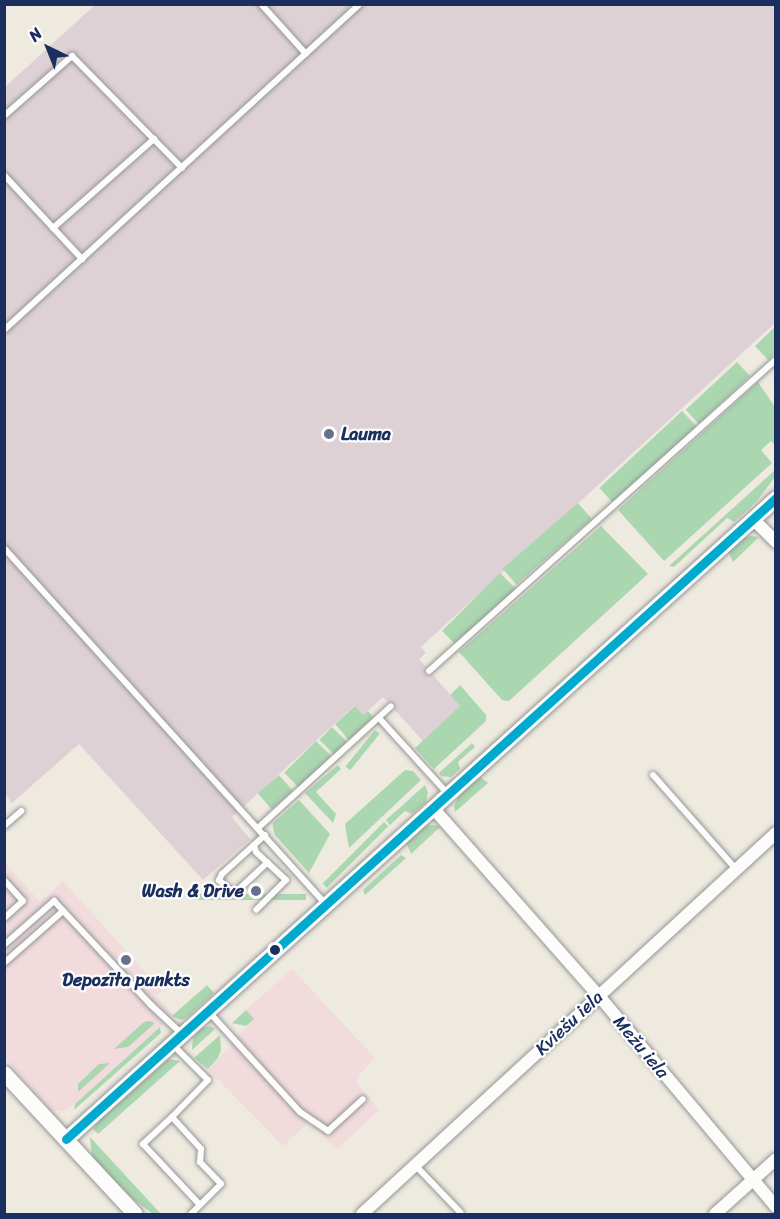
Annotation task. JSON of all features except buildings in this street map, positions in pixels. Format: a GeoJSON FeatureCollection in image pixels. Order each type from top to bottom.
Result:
{"type":"FeatureCollection","features":[{"type":"Feature","properties":{"kind":"street"},"geometry":{"type":"LineString","coordinates":[[66,1139],[776,498]]}},
{"type":"Feature","properties":{"kind":"street"},"geometry":{"type":"LineString","coordinates":[[753,519],[776,542]]}},
{"type":"Feature","properties":{"kind":"street","name":"Mežu iela"},"geometry":{"type":"LineString","coordinates":[[433,808],[599,996],[776,1207]]}},
{"type":"Feature","properties":{"kind":"street","name":"Kviešu iela"},"geometry":{"type":"LineString","coordinates":[[362,1215],[776,833]]}},
{"type":"Feature","properties":{"kind":"street"},"geometry":{"type":"LineString","coordinates":[[6,1080],[66,1139],[135,1215]]}},
{"type":"Feature","properties":{"kind":"street"},"geometry":{"type":"LineString","coordinates":[[715,1215],[776,1159]]}},
{"type":"Feature","properties":{"kind":"lane"},"geometry":{"type":"LineString","coordinates":[[261,4],[306,54]]}},
{"type":"Feature","properties":{"kind":"lane"},"geometry":{"type":"LineString","coordinates":[[4,330],[360,4]]}},
{"type":"Feature","properties":{"kind":"lane"},"geometry":{"type":"LineString","coordinates":[[4,116],[72,56],[182,168]]}},
{"type":"Feature","properties":{"kind":"lane"},"geometry":{"type":"LineString","coordinates":[[53,228],[154,139]]}},
{"type":"Feature","properties":{"kind":"lane"},"geometry":{"type":"LineString","coordinates":[[4,175],[82,259]]}},
{"type":"Feature","properties":{"kind":"lane"},"geometry":{"type":"LineString","coordinates":[[429,671],[776,360]]}},
{"type":"Feature","properties":{"kind":"lane"},"geometry":{"type":"LineString","coordinates":[[4,548],[327,905]]}},
{"type":"Feature","properties":{"kind":"lane"},"geometry":{"type":"LineString","coordinates":[[258,828],[392,706]]}},
{"type":"Feature","properties":{"kind":"lane"},"geometry":{"type":"LineString","coordinates":[[379,718],[448,795]]}},
{"type":"Feature","properties":{"kind":"lane"},"geometry":{"type":"LineString","coordinates":[[653,775],[736,869]]}},
{"type":"Feature","properties":{"kind":"lane"},"geometry":{"type":"LineString","coordinates":[[4,826],[21,811]]}},
{"type":"Feature","properties":{"kind":"lane"},"geometry":{"type":"LineString","coordinates":[[265,836],[222,874],[219,880],[231,891],[237,891],[268,862]]}},
{"type":"Feature","properties":{"kind":"lane"},"geometry":{"type":"LineString","coordinates":[[255,845],[256,852],[286,880],[256,910]]}},
{"type":"Feature","properties":{"kind":"lane"},"geometry":{"type":"LineString","coordinates":[[4,880],[23,901],[4,918]]}},
{"type":"Feature","properties":{"kind":"lane"},"geometry":{"type":"LineString","coordinates":[[4,945],[54,901],[151,1005],[208,1080],[142,1144],[200,1205]]}},
{"type":"Feature","properties":{"kind":"lane"},"geometry":{"type":"LineString","coordinates":[[4,963],[63,911]]}},
{"type":"Feature","properties":{"kind":"lane"},"geometry":{"type":"LineString","coordinates":[[208,1011],[300,1112],[328,1131],[363,1099]]}},
{"type":"Feature","properties":{"kind":"lane"},"geometry":{"type":"LineString","coordinates":[[172,1117],[201,1149],[200,1162],[221,1184],[191,1215]]}},
{"type":"Feature","properties":{"kind":"lane"},"geometry":{"type":"LineString","coordinates":[[415,1165],[462,1213]]}},
{"type":"Feature","properties":{"kind":"shaded area","name":"Lauma"},"geometry":{"type":"Polygon","coordinates":[[[95,5],[775,5],[775,323],[421,647],[426,653],[419,659],[460,706],[423,741],[383,697],[363,715],[354,706],[232,817],[250,839],[203,880],[79,744],[12,803],[5,794],[5,87],[95,5]]]}},
{"type":"Feature","properties":{"kind":"shaded area"},"geometry":{"type":"Polygon","coordinates":[[[5,863],[40,902],[63,881],[162,991],[156,996],[173,1015],[65,1111],[52,1111],[5,1058],[5,863]]]}},
{"type":"Feature","properties":{"kind":"shaded area"},"geometry":{"type":"Polygon","coordinates":[[[292,969],[375,1058],[358,1076],[356,1082],[379,1110],[337,1149],[309,1122],[283,1146],[209,1070],[253,1019],[246,1010],[292,969]]]}},
{"type":"Feature","properties":{"kind":"green space"},"geometry":{"type":"Polygon","coordinates":[[[775,327],[775,353],[768,360],[755,346],[775,327]]]}},
{"type":"Feature","properties":{"kind":"green space"},"geometry":{"type":"Polygon","coordinates":[[[737,362],[750,376],[699,424],[686,410],[737,362]]]}},
{"type":"Feature","properties":{"kind":"green space"},"geometry":{"type":"Polygon","coordinates":[[[758,382],[775,407],[775,445],[771,441],[761,450],[772,463],[664,561],[618,510],[758,382]]]}},
{"type":"Feature","properties":{"kind":"green space"},"geometry":{"type":"Polygon","coordinates":[[[682,411],[696,426],[614,503],[599,488],[682,411]]]}},
{"type":"Feature","properties":{"kind":"green space"},"geometry":{"type":"Polygon","coordinates":[[[774,471],[775,477],[757,501],[734,522],[727,518],[674,567],[669,566],[774,471]]]}},
{"type":"Feature","properties":{"kind":"green space"},"geometry":{"type":"Polygon","coordinates":[[[578,503],[592,519],[516,584],[503,569],[578,503]]]}},
{"type":"Feature","properties":{"kind":"green space"},"geometry":{"type":"Polygon","coordinates":[[[601,526],[648,574],[509,701],[502,700],[459,652],[601,526]]]}},
{"type":"Feature","properties":{"kind":"green space"},"geometry":{"type":"Polygon","coordinates":[[[759,537],[733,562],[728,551],[743,538],[759,537]]]}},
{"type":"Feature","properties":{"kind":"green space"},"geometry":{"type":"Polygon","coordinates":[[[500,573],[516,589],[458,647],[442,631],[500,573]]]}},
{"type":"Feature","properties":{"kind":"green space"},"geometry":{"type":"Polygon","coordinates":[[[460,685],[486,715],[486,721],[434,769],[415,748],[460,706],[450,695],[460,685]]]}},
{"type":"Feature","properties":{"kind":"green space"},"geometry":{"type":"Polygon","coordinates":[[[355,706],[363,715],[368,711],[373,717],[349,740],[335,724],[355,706]]]}},
{"type":"Feature","properties":{"kind":"green space"},"geometry":{"type":"Polygon","coordinates":[[[332,727],[347,742],[334,755],[319,740],[332,727]]]}},
{"type":"Feature","properties":{"kind":"green space"},"geometry":{"type":"Polygon","coordinates":[[[375,730],[380,734],[350,770],[345,767],[375,730]]]}},
{"type":"Feature","properties":{"kind":"green space"},"geometry":{"type":"Polygon","coordinates":[[[316,741],[331,756],[299,788],[284,773],[316,741]]]}},
{"type":"Feature","properties":{"kind":"green space"},"geometry":{"type":"Polygon","coordinates":[[[472,743],[475,747],[458,762],[460,769],[451,777],[441,776],[439,773],[472,743]]]}},
{"type":"Feature","properties":{"kind":"green space"},"geometry":{"type":"Polygon","coordinates":[[[338,765],[341,769],[316,792],[336,814],[333,823],[305,793],[338,765]]]}},
{"type":"Feature","properties":{"kind":"green space"},"geometry":{"type":"Polygon","coordinates":[[[405,770],[413,771],[421,780],[349,848],[345,824],[405,770]]]}},
{"type":"Feature","properties":{"kind":"green space"},"geometry":{"type":"Polygon","coordinates":[[[279,775],[293,791],[272,809],[258,793],[279,775]]]}},
{"type":"Feature","properties":{"kind":"green space"},"geometry":{"type":"Polygon","coordinates":[[[480,777],[488,783],[455,812],[454,806],[460,793],[480,777]]]}},
{"type":"Feature","properties":{"kind":"green space"},"geometry":{"type":"Polygon","coordinates":[[[425,785],[428,792],[426,802],[412,814],[405,811],[390,825],[386,820],[425,785]]]}},
{"type":"Feature","properties":{"kind":"green space"},"geometry":{"type":"Polygon","coordinates":[[[299,800],[330,834],[309,873],[275,835],[273,828],[273,823],[299,800]]]}},
{"type":"Feature","properties":{"kind":"green space"},"geometry":{"type":"Polygon","coordinates":[[[384,822],[388,826],[327,888],[322,884],[384,822]]]}},
{"type":"Feature","properties":{"kind":"green space"},"geometry":{"type":"Polygon","coordinates":[[[425,826],[440,827],[411,854],[406,842],[425,826]]]}},
{"type":"Feature","properties":{"kind":"green space"},"geometry":{"type":"Polygon","coordinates":[[[401,855],[406,858],[365,895],[363,890],[401,855]]]}},
{"type":"Feature","properties":{"kind":"green space"},"geometry":{"type":"Polygon","coordinates":[[[194,894],[306,894],[306,900],[194,900],[194,894]]]}},
{"type":"Feature","properties":{"kind":"green space"},"geometry":{"type":"Polygon","coordinates":[[[207,985],[214,993],[186,1018],[181,1020],[172,1016],[207,985]]]}},
{"type":"Feature","properties":{"kind":"green space"},"geometry":{"type":"Polygon","coordinates":[[[246,1010],[254,1019],[246,1026],[232,1023],[246,1010]]]}},
{"type":"Feature","properties":{"kind":"green space"},"geometry":{"type":"Polygon","coordinates":[[[144,1022],[155,1023],[128,1047],[114,1049],[144,1022]]]}},
{"type":"Feature","properties":{"kind":"green space"},"geometry":{"type":"Polygon","coordinates":[[[210,1026],[215,1029],[192,1050],[193,1037],[202,1028],[210,1026]]]}},
{"type":"Feature","properties":{"kind":"green space"},"geometry":{"type":"Polygon","coordinates":[[[160,1027],[161,1033],[74,1110],[75,1104],[160,1027]]]}},
{"type":"Feature","properties":{"kind":"green space"},"geometry":{"type":"Polygon","coordinates":[[[220,1035],[221,1050],[218,1058],[208,1069],[194,1058],[220,1035]]]}},
{"type":"Feature","properties":{"kind":"green space"},"geometry":{"type":"Polygon","coordinates":[[[169,1059],[180,1061],[98,1134],[93,1129],[100,1119],[169,1059]]]}},
{"type":"Feature","properties":{"kind":"green space"},"geometry":{"type":"Polygon","coordinates":[[[110,1063],[78,1092],[78,1084],[99,1064],[110,1063]]]}},
{"type":"Feature","properties":{"kind":"green space"},"geometry":{"type":"Polygon","coordinates":[[[90,1137],[161,1214],[153,1214],[133,1199],[95,1162],[90,1137]]]}},
{"type":"Feature","properties":{"kind":"transit line"},"geometry":{"type":"LineString","coordinates":[[66,1139],[776,498]]}},
{"type":"Feature","properties":{"kind":"place","name":"Lauma"},"geometry":{"type":"Point","coordinates":[329,434]}},
{"type":"Feature","properties":{"kind":"place","name":"Wash & Drive"},"geometry":{"type":"Point","coordinates":[256,891]}},
{"type":"Feature","properties":{"kind":"place","name":"Depozīta punkts"},"geometry":{"type":"Point","coordinates":[126,960]}}]}
